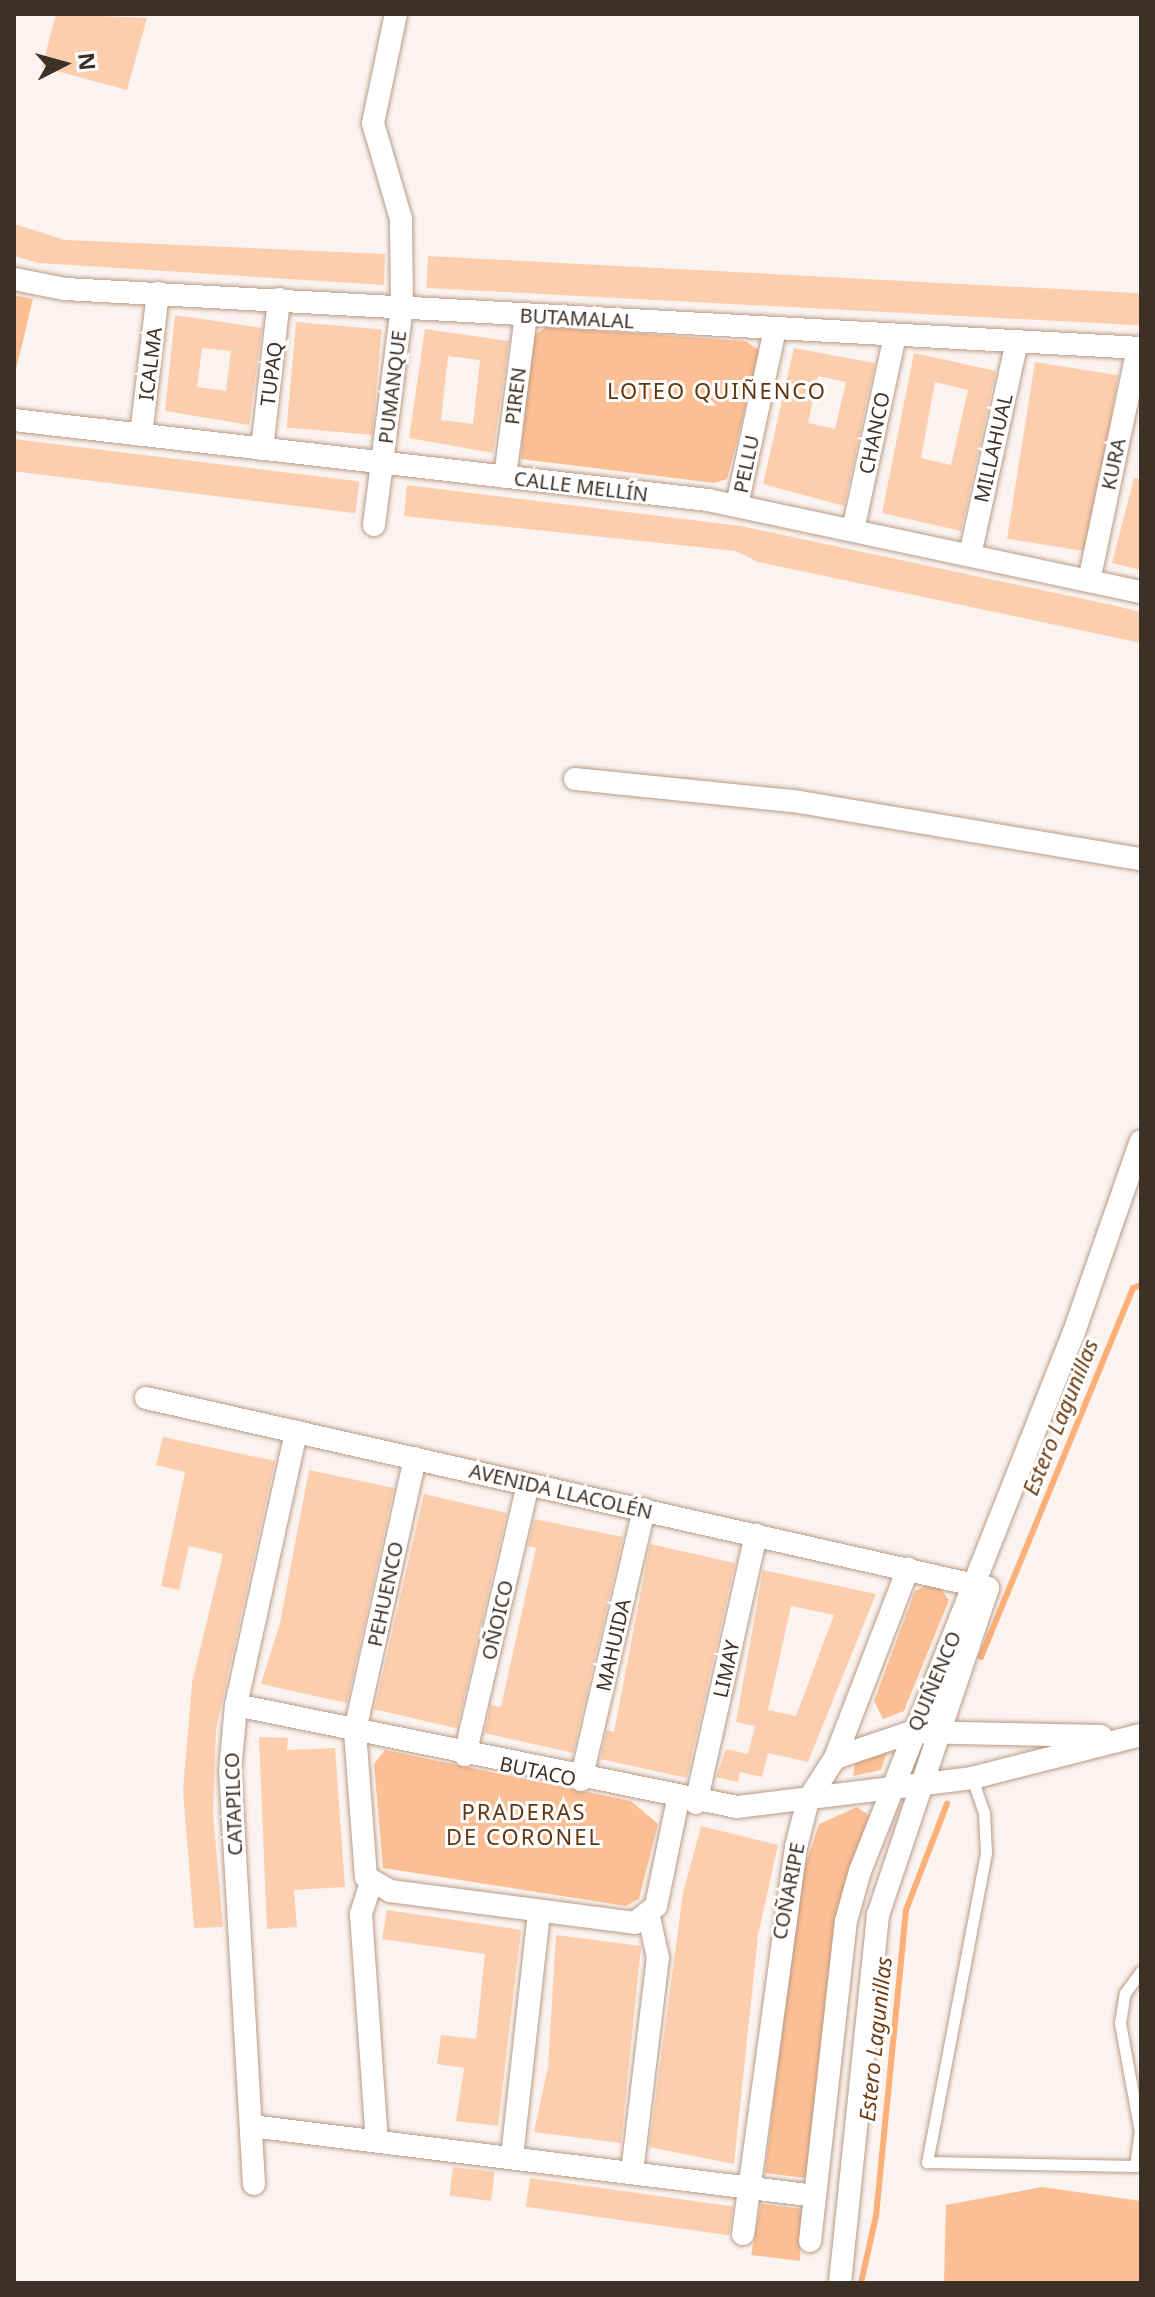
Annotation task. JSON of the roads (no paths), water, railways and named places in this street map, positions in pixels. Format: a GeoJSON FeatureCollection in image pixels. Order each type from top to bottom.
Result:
{"type":"FeatureCollection","features":[{"type":"Feature","properties":{"kind":"street","name":"PUMANQUE"},"geometry":{"type":"LineString","coordinates":[[374,525],[402,307],[404,249],[373,123],[396,14]]}},
{"type":"Feature","properties":{"kind":"street","name":"BUTAMALAL"},"geometry":{"type":"LineString","coordinates":[[14,279],[158,293],[1139,348]]}},
{"type":"Feature","properties":{"kind":"street","name":"ICALMA"},"geometry":{"type":"LineString","coordinates":[[141,435],[158,293]]}},
{"type":"Feature","properties":{"kind":"street","name":"TUPAQ"},"geometry":{"type":"LineString","coordinates":[[262,449],[279,299]]}},
{"type":"Feature","properties":{"kind":"street","name":"PIREN"},"geometry":{"type":"LineString","coordinates":[[505,477],[526,315]]}},
{"type":"Feature","properties":{"kind":"street","name":"PELLU"},"geometry":{"type":"LineString","coordinates":[[737,505],[775,329]]}},
{"type":"Feature","properties":{"kind":"street","name":"CHANCO"},"geometry":{"type":"LineString","coordinates":[[853,530],[895,335]]}},
{"type":"Feature","properties":{"kind":"street","name":"MILLAHUAL"},"geometry":{"type":"LineString","coordinates":[[970,555],[1017,341]]}},
{"type":"Feature","properties":{"kind":"street","name":"KURA"},"geometry":{"type":"LineString","coordinates":[[1089,581],[1139,348]]}},
{"type":"Feature","properties":{"kind":"street","name":"CALLE MELLÍN"},"geometry":{"type":"LineString","coordinates":[[14,420],[737,505],[1141,592]]}},
{"type":"Feature","properties":{"kind":"street"},"geometry":{"type":"LineString","coordinates":[[575,779],[793,801],[1141,859]]}},
{"type":"Feature","properties":{"kind":"street","name":"QUIÑENCO"},"geometry":{"type":"LineString","coordinates":[[810,2241],[846,1921],[912,1732],[976,1584],[1141,1141]]}},
{"type":"Feature","properties":{"kind":"street","name":"AVENIDA LLACOLÉN"},"geometry":{"type":"LineString","coordinates":[[146,1398],[976,1584]]}},
{"type":"Feature","properties":{"kind":"street","name":"CATAPILCO"},"geometry":{"type":"LineString","coordinates":[[254,2184],[230,1771],[236,1705],[296,1431]]}},
{"type":"Feature","properties":{"kind":"street","name":"PEHUENCO"},"geometry":{"type":"LineString","coordinates":[[371,1883],[361,1862],[355,1731],[415,1458]]}},
{"type":"Feature","properties":{"kind":"street","name":"OÑOICO"},"geometry":{"type":"LineString","coordinates":[[465,1755],[528,1484]]}},
{"type":"Feature","properties":{"kind":"street","name":"MAHUIDA"},"geometry":{"type":"LineString","coordinates":[[581,1780],[644,1509]]}},
{"type":"Feature","properties":{"kind":"street","name":"LIMAY"},"geometry":{"type":"LineString","coordinates":[[649,1917],[687,1801],[756,1535]]}},
{"type":"Feature","properties":{"kind":"street","name":"COÑARIPE"},"geometry":{"type":"LineString","coordinates":[[743,2234],[779,1929],[808,1800],[835,1758],[908,1569]]}},
{"type":"Feature","properties":{"kind":"street"},"geometry":{"type":"LineString","coordinates":[[840,2283],[869,1967],[913,1810],[991,1593],[976,1584]]}},
{"type":"Feature","properties":{"kind":"street","name":"BUTACO"},"geometry":{"type":"LineString","coordinates":[[236,1705],[687,1801],[808,1800],[891,1790],[972,1778],[1136,1736]]}},
{"type":"Feature","properties":{"kind":"street"},"geometry":{"type":"LineString","coordinates":[[835,1758],[912,1732],[1136,1736]]}},
{"type":"Feature","properties":{"kind":"street"},"geometry":{"type":"LineString","coordinates":[[377,2140],[361,1914],[371,1883],[627,1923],[649,1917],[658,1958],[632,2172]]}},
{"type":"Feature","properties":{"kind":"street"},"geometry":{"type":"LineString","coordinates":[[512,2157],[539,1911]]}},
{"type":"Feature","properties":{"kind":"street"},"geometry":{"type":"LineString","coordinates":[[251,2126],[815,2196]]}},
{"type":"Feature","properties":{"kind":"lane"},"geometry":{"type":"LineString","coordinates":[[972,1778],[984,1812],[986,1853],[927,2162],[1135,2166],[1140,2132],[1120,2023],[1125,1993],[1141,1971]]}},
{"type":"Feature","properties":{"kind":"waterway","name":"Estero Lagunillas"},"geometry":{"type":"LineString","coordinates":[[981,1657],[1133,1288],[1141,1285]]}},
{"type":"Feature","properties":{"kind":"waterway","name":"Estero Lagunillas"},"geometry":{"type":"LineString","coordinates":[[861,2283],[876,2216],[906,1910],[947,1804]]}},
{"type":"Feature","properties":{"kind":"district","name":"LOTEO QUIÑENCO"},"geometry":{"type":"Point","coordinates":[717,391]}},
{"type":"Feature","properties":{"kind":"district","name":"PRADERAS DE CORONEL"},"geometry":{"type":"Point","coordinates":[524,1824]}}]}
